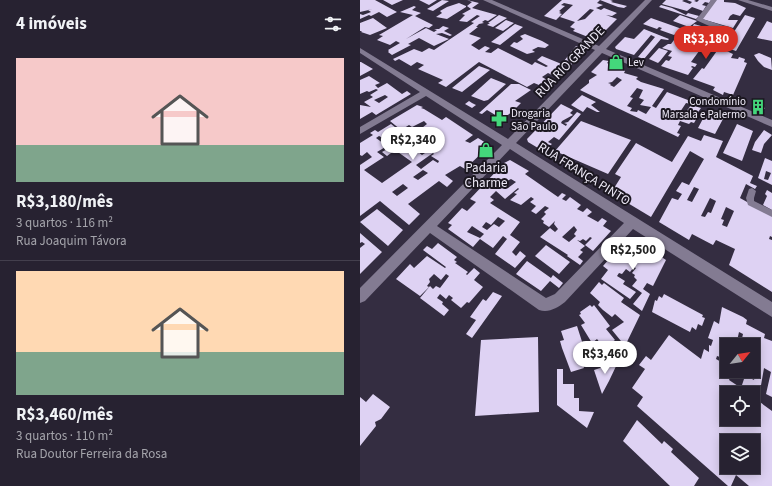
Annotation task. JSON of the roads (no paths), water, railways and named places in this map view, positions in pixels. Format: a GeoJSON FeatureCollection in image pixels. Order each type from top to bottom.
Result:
{"type":"FeatureCollection","features":[{"type":"Feature","properties":{"kind":"street"},"geometry":{"type":"LineString","coordinates":[[486,0],[772,124]]}},
{"type":"Feature","properties":{"kind":"street","name":"RUA RIO GRANDE"},"geometry":{"type":"LineString","coordinates":[[360,297],[649,0]]}},
{"type":"Feature","properties":{"kind":"street"},"geometry":{"type":"LineString","coordinates":[[714,0],[699,20],[721,28]]}},
{"type":"Feature","properties":{"kind":"street"},"geometry":{"type":"LineString","coordinates":[[740,0],[772,9]]}},
{"type":"Feature","properties":{"kind":"street","name":"RUA FRANÇA PINTO"},"geometry":{"type":"LineString","coordinates":[[360,50],[772,310]]}},
{"type":"Feature","properties":{"kind":"street"},"geometry":{"type":"LineString","coordinates":[[360,131],[427,92]]}},
{"type":"Feature","properties":{"kind":"street"},"geometry":{"type":"LineString","coordinates":[[428,226],[544,304],[551,304],[560,298],[632,221]]}},
{"type":"Feature","properties":{"kind":"lane"},"geometry":{"type":"LineString","coordinates":[[752,191],[750,198],[752,203],[772,214]]}},
{"type":"Feature","properties":{"kind":"place","name":"Lev"},"geometry":{"type":"Point","coordinates":[616,62]}},
{"type":"Feature","properties":{"kind":"place","name":"Condomínio Marsala e Palermo"},"geometry":{"type":"Point","coordinates":[758,107]}},
{"type":"Feature","properties":{"kind":"place","name":"Drogaria São Paulo"},"geometry":{"type":"Point","coordinates":[499,119]}},
{"type":"Feature","properties":{"kind":"place","name":"Padaria Charme"},"geometry":{"type":"Point","coordinates":[486,150]}}]}
